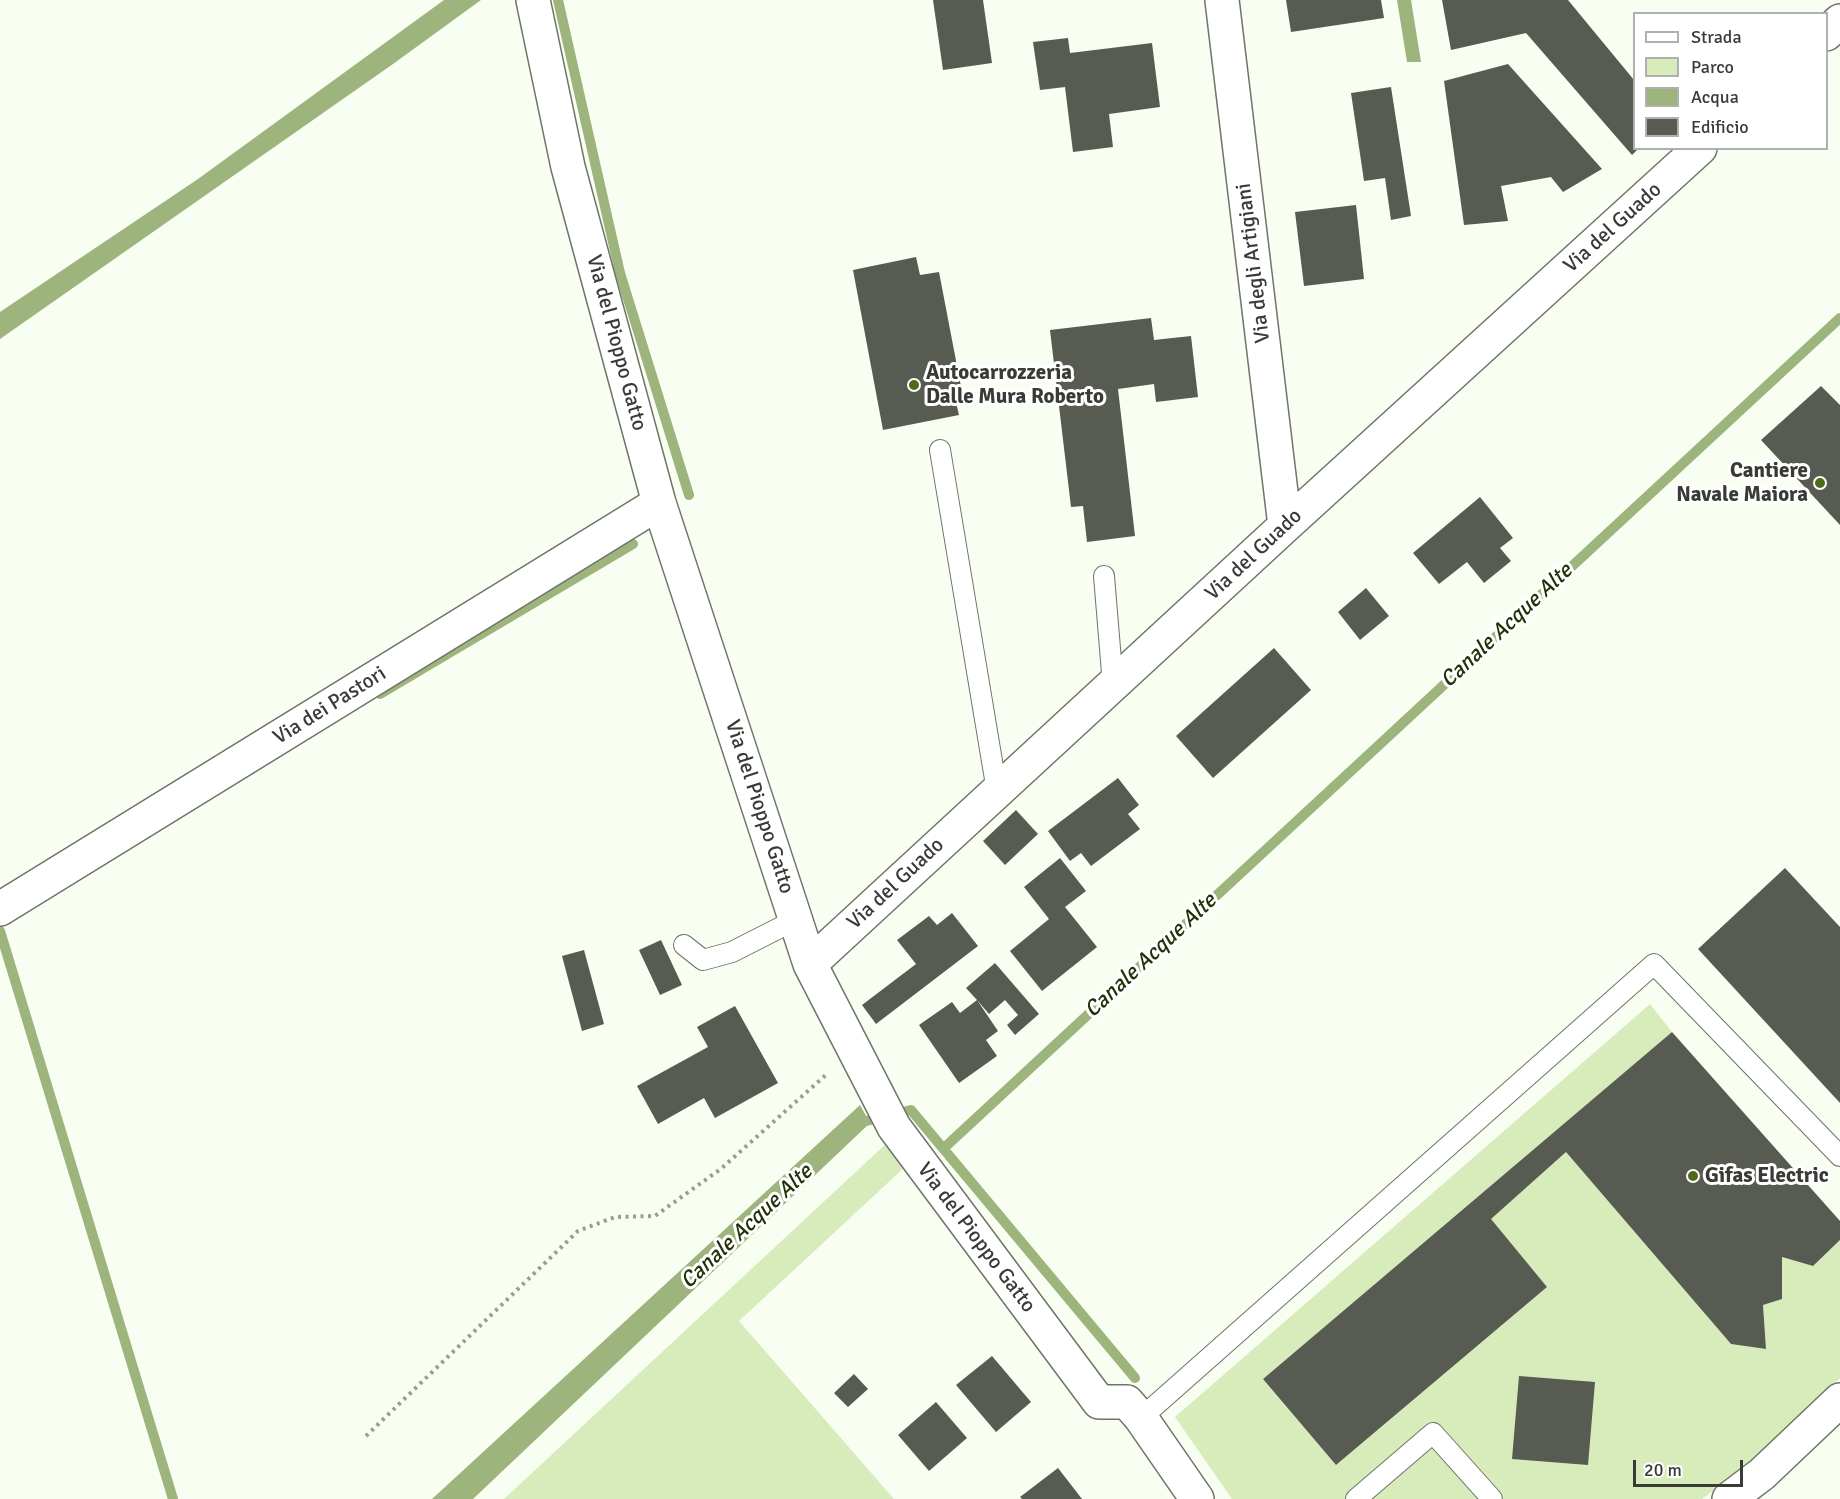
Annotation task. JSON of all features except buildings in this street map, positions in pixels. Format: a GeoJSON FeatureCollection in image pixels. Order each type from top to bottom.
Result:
{"type":"FeatureCollection","features":[{"type":"Feature","properties":{"kind":"street","name":"Via del Pioppo Gatto"},"geometry":{"type":"LineString","coordinates":[[533,0],[568,167],[659,503],[810,964],[887,1113],[1099,1402],[1127,1402],[1141,1418],[1197,1499]]}},
{"type":"Feature","properties":{"kind":"street","name":"Via degli Artigiani"},"geometry":{"type":"LineString","coordinates":[[1222,0],[1285,526]]}},
{"type":"Feature","properties":{"kind":"street"},"geometry":{"type":"LineString","coordinates":[[1828,33],[1840,21]]}},
{"type":"Feature","properties":{"kind":"street","name":"Via del Guado"},"geometry":{"type":"LineString","coordinates":[[810,964],[1285,526],[1698,150]]}},
{"type":"Feature","properties":{"kind":"street","name":"Via dei Pastori"},"geometry":{"type":"LineString","coordinates":[[0,909],[659,503]]}},
{"type":"Feature","properties":{"kind":"street"},"geometry":{"type":"LineString","coordinates":[[1729,1499],[1762,1474],[1840,1400]]}},
{"type":"Feature","properties":{"kind":"lane"},"geometry":{"type":"LineString","coordinates":[[940,450],[997,791]]}},
{"type":"Feature","properties":{"kind":"lane"},"geometry":{"type":"LineString","coordinates":[[1104,576],[1113,685]]}},
{"type":"Feature","properties":{"kind":"lane"},"geometry":{"type":"LineString","coordinates":[[684,945],[703,960],[732,952],[795,920]]}},
{"type":"Feature","properties":{"kind":"lane"},"geometry":{"type":"LineString","coordinates":[[1141,1418],[1654,964],[1840,1156]]}},
{"type":"Feature","properties":{"kind":"lane"},"geometry":{"type":"LineString","coordinates":[[1356,1499],[1432,1433],[1492,1499]]}},
{"type":"Feature","properties":{"kind":"path"},"geometry":{"type":"LineString","coordinates":[[366,1436],[578,1231],[615,1217],[656,1216],[722,1168],[854,1050]]}},
{"type":"Feature","properties":{"kind":"green space"},"geometry":{"type":"Polygon","coordinates":[[[1650,1004],[1672,1032],[1263,1379],[1336,1465],[1547,1287],[1488,1221],[1566,1152],[1731,1344],[1766,1349],[1763,1305],[1781,1299],[1782,1257],[1813,1266],[1840,1240],[1840,1378],[1753,1461],[1702,1499],[1232,1499],[1175,1417],[1650,1004]]]}},
{"type":"Feature","properties":{"kind":"green space"},"geometry":{"type":"Polygon","coordinates":[[[889,1141],[906,1166],[739,1321],[894,1499],[504,1499],[889,1141]]]}},
{"type":"Feature","properties":{"kind":"water"},"geometry":{"type":"Polygon","coordinates":[[[444,0],[481,0],[0,339],[0,312],[198,179],[444,0]]]}},
{"type":"Feature","properties":{"kind":"water"},"geometry":{"type":"Polygon","coordinates":[[[1397,0],[1411,0],[1421,62],[1407,62],[1397,0]]]}},
{"type":"Feature","properties":{"kind":"water"},"geometry":{"type":"Polygon","coordinates":[[[860,1105],[870,1123],[473,1499],[432,1499],[860,1105]]]}},
{"type":"Feature","properties":{"kind":"waterway"},"geometry":{"type":"LineString","coordinates":[[558,0],[620,273],[689,495]]}},
{"type":"Feature","properties":{"kind":"waterway","name":"Canale Acque Alte"},"geometry":{"type":"LineString","coordinates":[[944,1148],[1840,318]]}},
{"type":"Feature","properties":{"kind":"waterway"},"geometry":{"type":"LineString","coordinates":[[380,694],[633,544]]}},
{"type":"Feature","properties":{"kind":"waterway"},"geometry":{"type":"LineString","coordinates":[[0,931],[173,1499]]}},
{"type":"Feature","properties":{"kind":"waterway"},"geometry":{"type":"LineString","coordinates":[[858,1123],[911,1110],[1135,1378]]}},
{"type":"Feature","properties":{"kind":"place","name":"Autocarrozzeria Dalle Mura Roberto"},"geometry":{"type":"Point","coordinates":[914,385]}},
{"type":"Feature","properties":{"kind":"place","name":"Cantiere Navale Maiora"},"geometry":{"type":"Point","coordinates":[1820,483]}},
{"type":"Feature","properties":{"kind":"place","name":"Gifas Electric"},"geometry":{"type":"Point","coordinates":[1693,1176]}}]}
